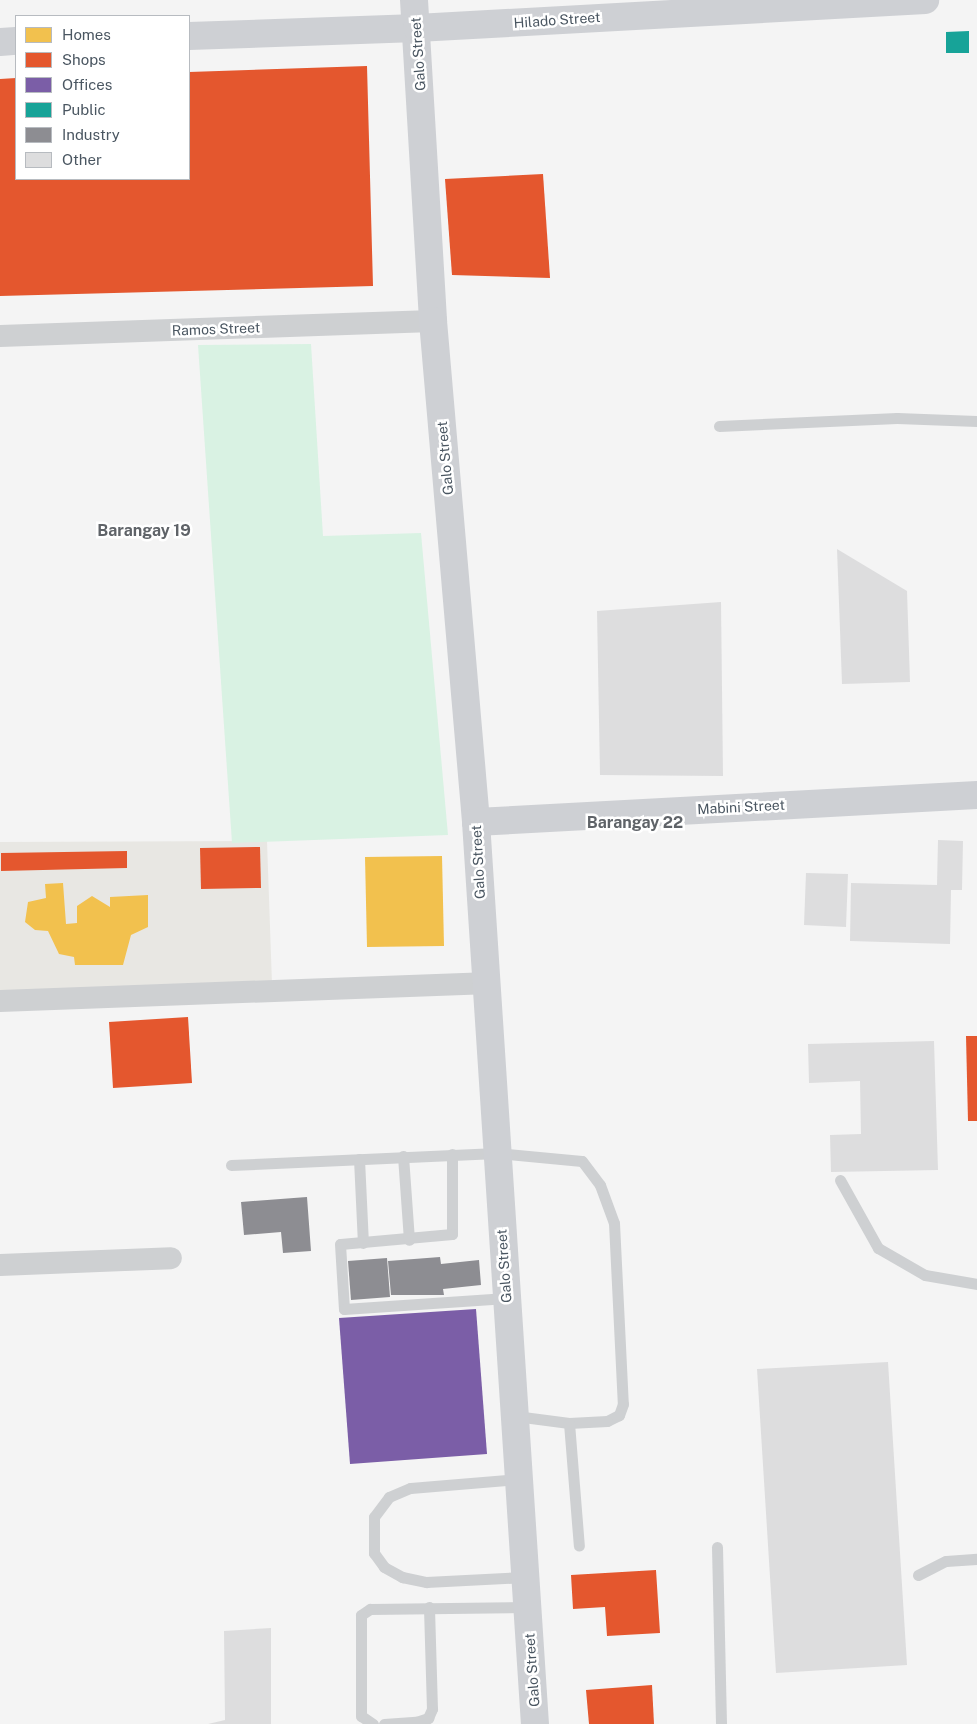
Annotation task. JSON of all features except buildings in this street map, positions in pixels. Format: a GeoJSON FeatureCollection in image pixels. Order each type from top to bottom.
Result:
{"type":"FeatureCollection","features":[{"type":"Feature","properties":{"kind":"street","name":"Galo Street"},"geometry":{"type":"LineString","coordinates":[[414,0],[433,321],[476,822],[484,983],[535,1724]]}},
{"type":"Feature","properties":{"kind":"street","name":"Hilado Street"},"geometry":{"type":"LineString","coordinates":[[190,36],[417,28],[856,0],[925,0]]}},
{"type":"Feature","properties":{"kind":"street"},"geometry":{"type":"LineString","coordinates":[[0,42],[15,41]]}},
{"type":"Feature","properties":{"kind":"street","name":"Ramos Street"},"geometry":{"type":"LineString","coordinates":[[0,336],[433,321]]}},
{"type":"Feature","properties":{"kind":"street","name":"Mabini Street"},"geometry":{"type":"LineString","coordinates":[[476,822],[977,795]]}},
{"type":"Feature","properties":{"kind":"street"},"geometry":{"type":"LineString","coordinates":[[0,1001],[484,983]]}},
{"type":"Feature","properties":{"kind":"street"},"geometry":{"type":"LineString","coordinates":[[0,1265],[171,1258]]}},
{"type":"Feature","properties":{"kind":"lane"},"geometry":{"type":"LineString","coordinates":[[719,426],[897,418],[977,421]]}},
{"type":"Feature","properties":{"kind":"lane"},"geometry":{"type":"LineString","coordinates":[[230,1164],[497,1153],[582,1161],[600,1185],[614,1223],[623,1404],[619,1416],[607,1421],[569,1423],[515,1416]]}},
{"type":"Feature","properties":{"kind":"lane"},"geometry":{"type":"LineString","coordinates":[[452,1154],[452,1234],[408,1240],[340,1244],[344,1309],[507,1298]]}},
{"type":"Feature","properties":{"kind":"lane"},"geometry":{"type":"LineString","coordinates":[[403,1156],[408,1240]]}},
{"type":"Feature","properties":{"kind":"lane"},"geometry":{"type":"LineString","coordinates":[[359,1159],[363,1243]]}},
{"type":"Feature","properties":{"kind":"lane"},"geometry":{"type":"LineString","coordinates":[[840,1180],[878,1248],[925,1275],[977,1284]]}},
{"type":"Feature","properties":{"kind":"lane"},"geometry":{"type":"LineString","coordinates":[[569,1423],[579,1546]]}},
{"type":"Feature","properties":{"kind":"lane"},"geometry":{"type":"LineString","coordinates":[[519,1479],[410,1488],[389,1497],[374,1517],[374,1553],[384,1567],[402,1577],[426,1582],[524,1577]]}},
{"type":"Feature","properties":{"kind":"lane"},"geometry":{"type":"LineString","coordinates":[[717,1547],[721,1724]]}},
{"type":"Feature","properties":{"kind":"lane"},"geometry":{"type":"LineString","coordinates":[[918,1575],[946,1561],[977,1558]]}},
{"type":"Feature","properties":{"kind":"lane"},"geometry":{"type":"LineString","coordinates":[[384,1724],[416,1722],[428,1718],[432,1709],[429,1607]]}},
{"type":"Feature","properties":{"kind":"lane"},"geometry":{"type":"LineString","coordinates":[[373,1724],[361,1716],[360,1615],[370,1609],[527,1607]]}},
{"type":"Feature","properties":{"kind":"shaded area"},"geometry":{"type":"Polygon","coordinates":[[[267,841],[272,984],[0,993],[0,842],[267,841]]]}},
{"type":"Feature","properties":{"kind":"green space"},"geometry":{"type":"Polygon","coordinates":[[[311,344],[323,536],[421,533],[448,835],[232,843],[198,345],[311,344]]]}},
{"type":"Feature","properties":{"kind":"district","name":"Barangay 19"},"geometry":{"type":"Point","coordinates":[144,531]}},
{"type":"Feature","properties":{"kind":"district","name":"Barangay 22"},"geometry":{"type":"Point","coordinates":[635,823]}}]}
